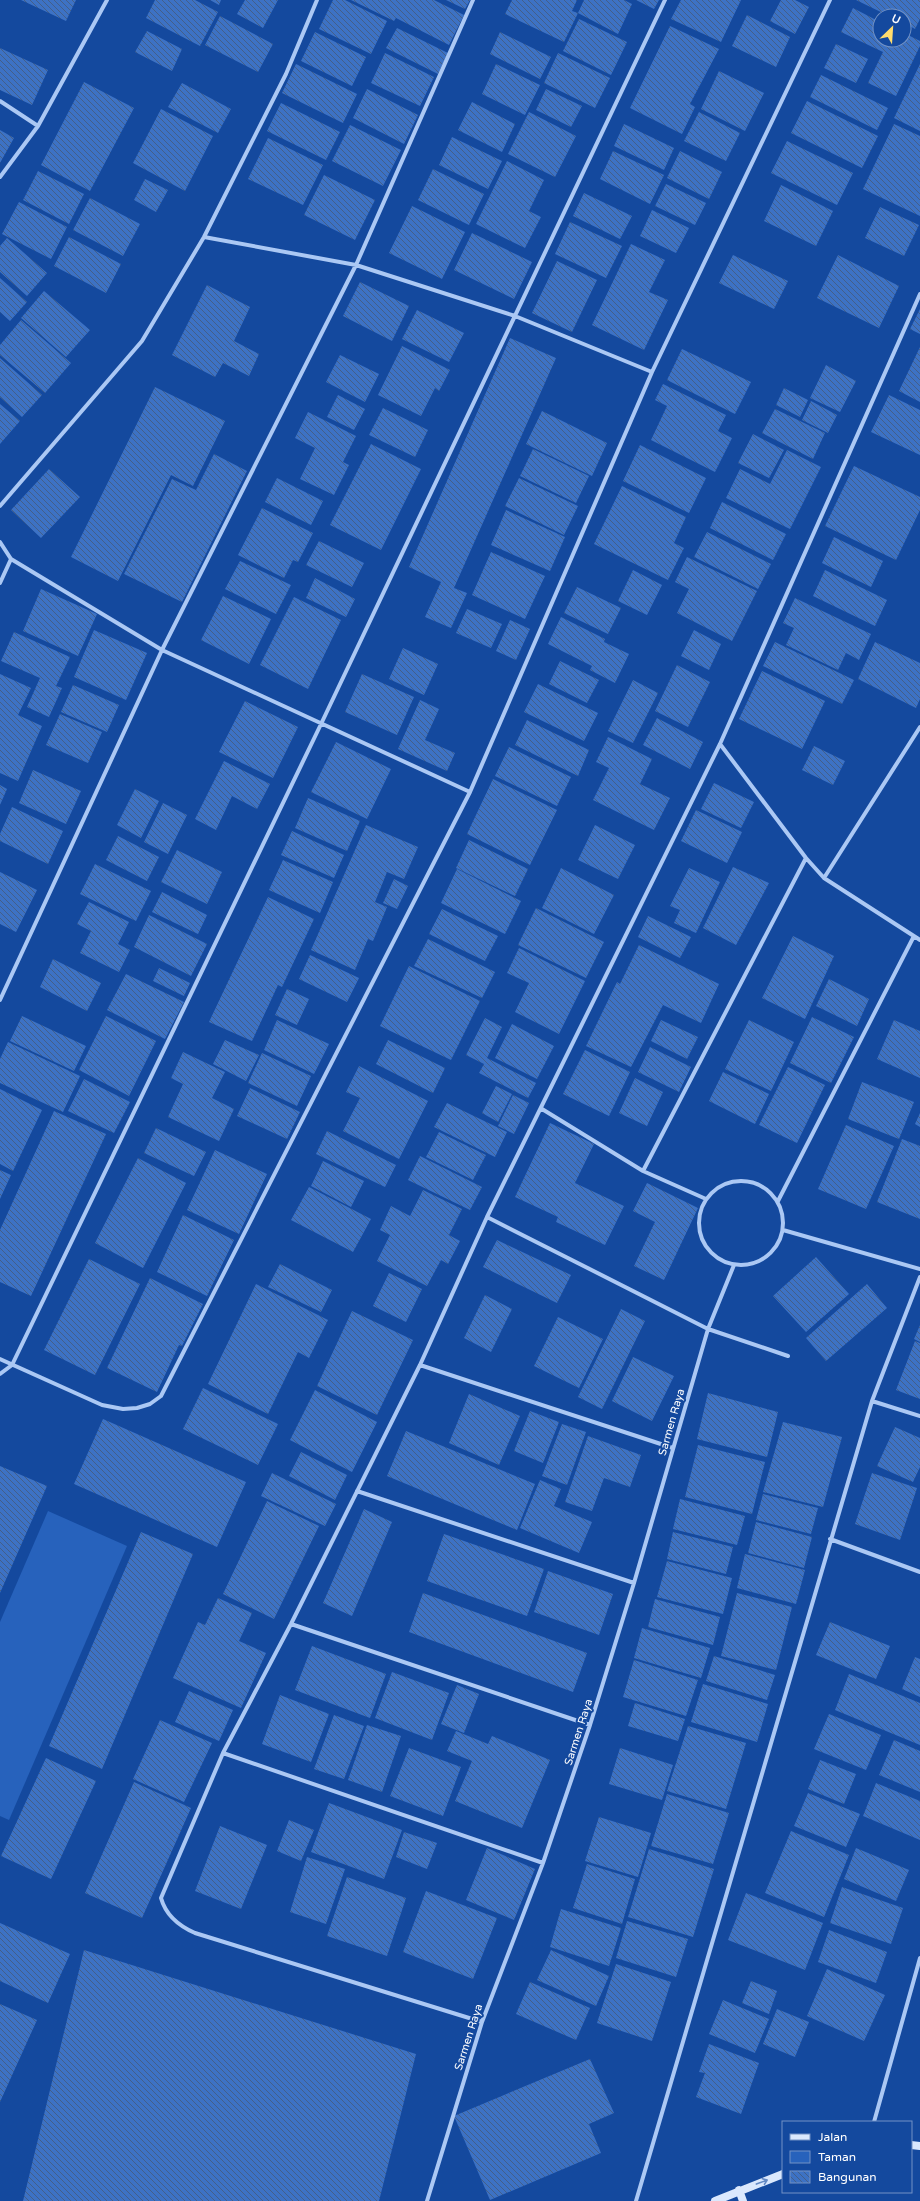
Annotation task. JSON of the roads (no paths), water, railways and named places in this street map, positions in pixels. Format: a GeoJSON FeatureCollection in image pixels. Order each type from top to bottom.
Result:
{"type":"FeatureCollection","features":[{"type":"Feature","properties":{"kind":"main road"},"geometry":{"type":"LineString","coordinates":[[715,2201],[739,2190],[782,2174]]}},
{"type":"Feature","properties":{"kind":"main road"},"geometry":{"type":"LineString","coordinates":[[739,2190],[743,2201]]}},
{"type":"Feature","properties":{"kind":"street"},"geometry":{"type":"LineString","coordinates":[[0,177],[38,126],[107,0]]}},
{"type":"Feature","properties":{"kind":"street"},"geometry":{"type":"LineString","coordinates":[[0,506],[142,341],[204,237],[286,74],[317,0]]}},
{"type":"Feature","properties":{"kind":"street"},"geometry":{"type":"LineString","coordinates":[[0,1000],[162,650],[356,265],[473,0]]}},
{"type":"Feature","properties":{"kind":"street"},"geometry":{"type":"LineString","coordinates":[[0,1374],[12,1365],[322,722],[665,0]]}},
{"type":"Feature","properties":{"kind":"street"},"geometry":{"type":"LineString","coordinates":[[0,1359],[102,1406],[124,1409],[137,1408],[150,1404],[161,1396],[470,792],[652,372],[830,0]]}},
{"type":"Feature","properties":{"kind":"street"},"geometry":{"type":"LineString","coordinates":[[0,102],[38,126]]}},
{"type":"Feature","properties":{"kind":"street"},"geometry":{"type":"LineString","coordinates":[[204,237],[356,265],[515,316],[652,372]]}},
{"type":"Feature","properties":{"kind":"street"},"geometry":{"type":"LineString","coordinates":[[482,2022],[195,1933],[181,1927],[169,1914],[161,1898],[223,1753],[291,1624],[420,1365],[487,1217],[542,1109],[720,744],[920,294]]}},
{"type":"Feature","properties":{"kind":"street"},"geometry":{"type":"LineString","coordinates":[[0,542],[11,559],[162,650],[322,722],[470,792]]}},
{"type":"Feature","properties":{"kind":"street"},"geometry":{"type":"LineString","coordinates":[[0,583],[11,559]]}},
{"type":"Feature","properties":{"kind":"street"},"geometry":{"type":"LineString","coordinates":[[824,878],[920,727]]}},
{"type":"Feature","properties":{"kind":"street"},"geometry":{"type":"LineString","coordinates":[[720,744],[806,858],[824,878],[920,940]]}},
{"type":"Feature","properties":{"kind":"street"},"geometry":{"type":"LineString","coordinates":[[643,1171],[806,858]]}},
{"type":"Feature","properties":{"kind":"street"},"geometry":{"type":"LineString","coordinates":[[778,1201],[914,936]]}},
{"type":"Feature","properties":{"kind":"street"},"geometry":{"type":"LineString","coordinates":[[542,1109],[643,1171],[706,1199]]}},
{"type":"Feature","properties":{"kind":"street"},"geometry":{"type":"LineString","coordinates":[[742,1180],[756,1183],[768,1190],[778,1201],[783,1214],[783,1230],[780,1241],[772,1252],[761,1261],[748,1265],[734,1265],[721,1260],[710,1251],[702,1240],[699,1226],[700,1212],[706,1199],[716,1189],[728,1182],[742,1180]]}},
{"type":"Feature","properties":{"kind":"street"},"geometry":{"type":"LineString","coordinates":[[487,1217],[708,1329],[788,1356]]}},
{"type":"Feature","properties":{"kind":"street"},"geometry":{"type":"LineString","coordinates":[[783,1230],[920,1269]]}},
{"type":"Feature","properties":{"kind":"street","name":"Sarmen Raya"},"geometry":{"type":"LineString","coordinates":[[427,2201],[482,2022],[544,1863],[590,1725],[634,1583],[708,1329],[734,1265]]}},
{"type":"Feature","properties":{"kind":"street"},"geometry":{"type":"LineString","coordinates":[[636,2201],[830,1539],[872,1401],[920,1277]]}},
{"type":"Feature","properties":{"kind":"street"},"geometry":{"type":"LineString","coordinates":[[420,1365],[673,1448]]}},
{"type":"Feature","properties":{"kind":"street"},"geometry":{"type":"LineString","coordinates":[[872,1401],[920,1416]]}},
{"type":"Feature","properties":{"kind":"street"},"geometry":{"type":"LineString","coordinates":[[357,1491],[634,1583]]}},
{"type":"Feature","properties":{"kind":"street"},"geometry":{"type":"LineString","coordinates":[[830,1539],[920,1572]]}},
{"type":"Feature","properties":{"kind":"street"},"geometry":{"type":"LineString","coordinates":[[291,1624],[590,1725]]}},
{"type":"Feature","properties":{"kind":"street"},"geometry":{"type":"LineString","coordinates":[[223,1753],[544,1863]]}},
{"type":"Feature","properties":{"kind":"street"},"geometry":{"type":"LineString","coordinates":[[874,2121],[920,1958]]}}]}
